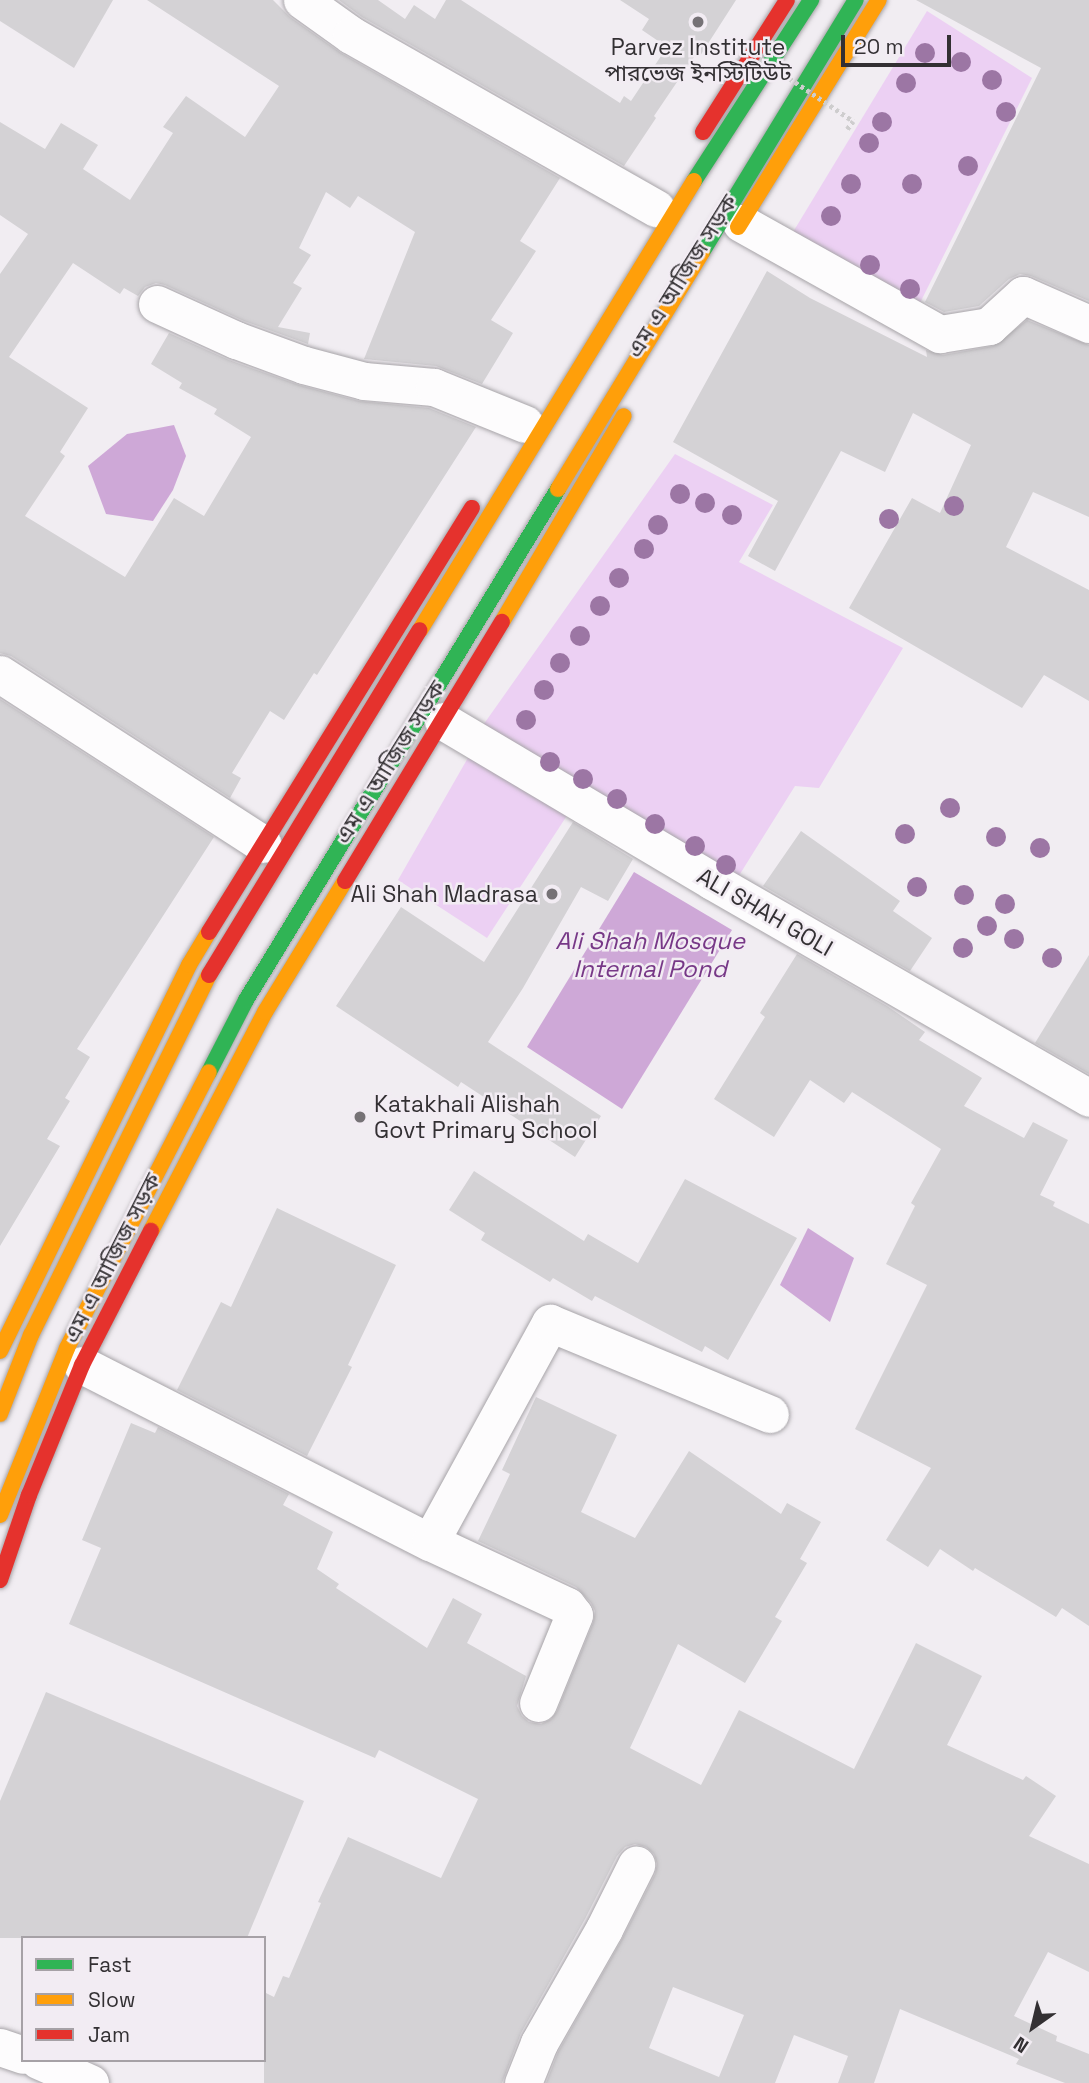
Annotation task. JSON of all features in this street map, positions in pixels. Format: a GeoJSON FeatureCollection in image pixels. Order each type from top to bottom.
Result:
{"type":"FeatureCollection","features":[{"type":"Feature","properties":{"kind":"main road"},"geometry":{"type":"LineString","coordinates":[[691,150],[787,0]]}},
{"type":"Feature","properties":{"kind":"main road"},"geometry":{"type":"LineString","coordinates":[[0,1414],[31,1335],[206,981],[707,160],[811,0]]}},
{"type":"Feature","properties":{"kind":"main road"},"geometry":{"type":"LineString","coordinates":[[0,1515],[67,1348],[246,1000],[856,0]]}},
{"type":"Feature","properties":{"kind":"main road","name":"এম এ আজিজ সড়ক"},"geometry":{"type":"LineString","coordinates":[[734,235],[879,0]]}},
{"type":"Feature","properties":{"kind":"main road","name":"এম এ আজিজ সড়ক"},"geometry":{"type":"LineString","coordinates":[[0,1580],[29,1495],[82,1366],[265,1012],[443,721],[630,406]]}},
{"type":"Feature","properties":{"kind":"main road"},"geometry":{"type":"LineString","coordinates":[[0,1352],[189,965],[481,494]]}},
{"type":"Feature","properties":{"kind":"street"},"geometry":{"type":"LineString","coordinates":[[302,0],[351,35],[656,208]]}},
{"type":"Feature","properties":{"kind":"street"},"geometry":{"type":"LineString","coordinates":[[734,235],[940,334],[989,326],[1023,295],[1089,324]]}},
{"type":"Feature","properties":{"kind":"street"},"geometry":{"type":"LineString","coordinates":[[157,304],[236,340],[304,365],[364,381],[434,387],[525,424]]}},
{"type":"Feature","properties":{"kind":"street"},"geometry":{"type":"LineString","coordinates":[[0,674],[263,844]]}},
{"type":"Feature","properties":{"kind":"street","name":"ALI SHAH GOLI"},"geometry":{"type":"LineString","coordinates":[[443,721],[712,881],[1089,1098]]}},
{"type":"Feature","properties":{"kind":"street"},"geometry":{"type":"LineString","coordinates":[[430,1542],[550,1324],[770,1414]]}},
{"type":"Feature","properties":{"kind":"street"},"geometry":{"type":"LineString","coordinates":[[82,1366],[572,1611],[574,1615],[538,1703]]}},
{"type":"Feature","properties":{"kind":"street"},"geometry":{"type":"LineString","coordinates":[[523,2083],[539,2043],[604,1929],[636,1865]]}},
{"type":"Feature","properties":{"kind":"street"},"geometry":{"type":"LineString","coordinates":[[0,2047],[21,2054]]}},
{"type":"Feature","properties":{"kind":"street"},"geometry":{"type":"LineString","coordinates":[[42,2062],[90,2083]]}},
{"type":"Feature","properties":{"kind":"path"},"geometry":{"type":"LineString","coordinates":[[737,43],[853,121]]}},
{"type":"Feature","properties":{"kind":"shaded area"},"geometry":{"type":"Polygon","coordinates":[[[927,11],[1032,78],[917,309],[790,237],[927,11]]]}},
{"type":"Feature","properties":{"kind":"shaded area"},"geometry":{"type":"Polygon","coordinates":[[[675,454],[773,505],[739,562],[903,648],[819,788],[795,786],[735,882],[481,728],[675,454]]]}},
{"type":"Feature","properties":{"kind":"shaded area"},"geometry":{"type":"Polygon","coordinates":[[[473,749],[570,811],[487,938],[398,880],[473,749]]]}},
{"type":"Feature","properties":{"kind":"water"},"geometry":{"type":"Polygon","coordinates":[[[174,425],[186,456],[173,490],[153,521],[106,514],[88,466],[127,434],[174,425]]]}},
{"type":"Feature","properties":{"kind":"water","name":"Ali Shah Mosque Internal Pond"},"geometry":{"type":"Polygon","coordinates":[[[634,872],[732,930],[622,1109],[527,1047],[634,872]]]}},
{"type":"Feature","properties":{"kind":"water"},"geometry":{"type":"Polygon","coordinates":[[[808,1228],[854,1258],[830,1322],[780,1285],[808,1228]]]}},
{"type":"Feature","properties":{"kind":"building"},"geometry":{"type":"Polygon","coordinates":[[[0,0],[113,0],[74,68],[0,21],[0,0]]]}},
{"type":"Feature","properties":{"kind":"building"},"geometry":{"type":"Polygon","coordinates":[[[147,0],[273,0],[290,17],[341,53],[560,178],[520,241],[536,251],[491,320],[513,333],[482,384],[436,366],[364,359],[415,232],[358,196],[350,208],[326,192],[299,248],[311,255],[293,283],[302,288],[278,327],[310,333],[308,344],[244,321],[165,285],[156,283],[145,287],[138,296],[124,288],[120,294],[73,263],[9,357],[88,408],[60,452],[65,456],[25,516],[125,577],[174,498],[204,516],[251,437],[214,414],[217,409],[179,388],[182,383],[151,364],[169,333],[229,360],[299,385],[359,401],[429,408],[476,427],[317,675],[314,673],[284,720],[270,711],[232,773],[241,778],[230,798],[11,656],[0,653],[0,274],[28,234],[0,215],[0,122],[45,149],[61,123],[98,145],[83,169],[130,200],[173,133],[163,127],[186,96],[245,137],[279,86],[147,0]]]}},
{"type":"Feature","properties":{"kind":"building"},"geometry":{"type":"Polygon","coordinates":[[[339,0],[378,0],[405,19],[414,5],[435,19],[446,0],[461,0],[620,103],[624,96],[631,101],[667,47],[642,30],[649,19],[620,0],[736,0],[700,56],[696,54],[654,116],[656,118],[624,166],[362,17],[339,0]]]}},
{"type":"Feature","properties":{"kind":"building"},"geometry":{"type":"Polygon","coordinates":[[[916,0],[1089,0],[1089,301],[1031,276],[1020,274],[1009,279],[979,306],[944,312],[925,302],[1041,68],[916,0]]]}},
{"type":"Feature","properties":{"kind":"building"},"geometry":{"type":"Polygon","coordinates":[[[767,271],[810,298],[927,357],[926,350],[943,355],[993,346],[1027,320],[1089,345],[1089,517],[1033,492],[1006,547],[1089,590],[1089,701],[1044,675],[1022,708],[849,608],[912,498],[940,513],[971,445],[913,413],[885,472],[841,451],[775,571],[748,556],[778,501],[673,442],[767,271]]]}},
{"type":"Feature","properties":{"kind":"building"},"geometry":{"type":"Polygon","coordinates":[[[0,699],[214,837],[77,1049],[90,1057],[65,1098],[70,1101],[47,1139],[60,1146],[0,1246],[0,699]]]}},
{"type":"Feature","properties":{"kind":"building"},"geometry":{"type":"Polygon","coordinates":[[[573,822],[633,859],[608,901],[581,887],[523,988],[488,1042],[601,1116],[575,1157],[461,1082],[458,1087],[336,1006],[401,907],[484,962],[573,822]]]}},
{"type":"Feature","properties":{"kind":"building"},"geometry":{"type":"Polygon","coordinates":[[[801,831],[900,901],[893,911],[932,938],[910,971],[763,886],[801,831]]]}},
{"type":"Feature","properties":{"kind":"building"},"geometry":{"type":"Polygon","coordinates":[[[797,954],[887,1006],[925,1032],[919,1040],[982,1078],[964,1106],[1024,1138],[1033,1122],[1068,1140],[1040,1195],[1055,1202],[1053,1206],[1089,1224],[1089,1626],[1062,1608],[1056,1617],[975,1568],[973,1571],[940,1549],[928,1567],[886,1540],[931,1468],[855,1429],[927,1285],[886,1264],[915,1206],[911,1203],[941,1149],[852,1092],[844,1103],[810,1080],[774,1137],[714,1099],[765,1017],[760,1013],[797,954]]]}},
{"type":"Feature","properties":{"kind":"building"},"geometry":{"type":"Polygon","coordinates":[[[1089,955],[1089,1074],[1035,1043],[1089,955]]]}},
{"type":"Feature","properties":{"kind":"building"},"geometry":{"type":"Polygon","coordinates":[[[474,1171],[584,1241],[588,1234],[638,1263],[685,1179],[797,1238],[728,1360],[705,1346],[702,1352],[595,1296],[592,1301],[553,1278],[550,1282],[481,1240],[485,1233],[449,1210],[474,1171]]]}},
{"type":"Feature","properties":{"kind":"building"},"geometry":{"type":"Polygon","coordinates":[[[277,1208],[396,1265],[348,1365],[352,1367],[307,1456],[177,1390],[221,1302],[231,1307],[277,1208]]]}},
{"type":"Feature","properties":{"kind":"building"},"geometry":{"type":"Polygon","coordinates":[[[536,1397],[617,1435],[581,1512],[635,1538],[689,1451],[781,1514],[787,1503],[821,1522],[800,1559],[807,1563],[775,1617],[782,1621],[745,1683],[678,1644],[630,1748],[701,1785],[739,1710],[854,1769],[916,1643],[982,1676],[947,1745],[1023,1780],[1026,1776],[1056,1796],[1029,1836],[1089,1864],[1089,1972],[1048,1952],[1014,2016],[1057,2036],[1056,2041],[1089,2054],[1089,2083],[1065,2083],[1016,2064],[1019,2059],[900,2009],[874,2083],[838,2083],[848,2056],[794,2035],[775,2083],[546,2083],[558,2052],[622,1939],[655,1874],[657,1864],[654,1854],[646,1847],[635,1844],[625,1847],[617,1856],[521,2033],[502,2083],[264,2083],[266,1993],[274,1997],[283,1976],[289,1978],[321,1903],[318,1902],[348,1837],[441,1878],[478,1799],[379,1750],[375,1758],[69,1624],[101,1548],[82,1540],[131,1423],[155,1433],[158,1427],[289,1494],[283,1505],[333,1532],[317,1569],[339,1584],[336,1588],[427,1648],[453,1598],[482,1614],[467,1643],[526,1676],[517,1706],[529,1722],[541,1724],[551,1719],[557,1711],[593,1623],[595,1611],[576,1587],[478,1541],[510,1474],[502,1470],[536,1397]],[[673,1987],[649,2048],[719,2077],[744,2015],[673,1987]]]}},
{"type":"Feature","properties":{"kind":"building"},"geometry":{"type":"Polygon","coordinates":[[[46,1692],[304,1801],[248,1936],[0,1938],[0,1801],[46,1692]]]}},
{"type":"Feature","properties":{"kind":"traffic: fast"},"geometry":{"type":"LineString","coordinates":[[694,181],[811,0]]}},
{"type":"Feature","properties":{"kind":"traffic: fast"},"geometry":{"type":"LineString","coordinates":[[702,252],[856,0]]}},
{"type":"Feature","properties":{"kind":"traffic: fast"},"geometry":{"type":"LineString","coordinates":[[209,1072],[246,1000],[558,489]]}},
{"type":"Feature","properties":{"kind":"traffic: slow"},"geometry":{"type":"LineString","coordinates":[[738,227],[879,0]]}},
{"type":"Feature","properties":{"kind":"traffic: slow"},"geometry":{"type":"LineString","coordinates":[[420,630],[694,181]]}},
{"type":"Feature","properties":{"kind":"traffic: slow"},"geometry":{"type":"LineString","coordinates":[[558,489],[702,252]]}},
{"type":"Feature","properties":{"kind":"traffic: slow"},"geometry":{"type":"LineString","coordinates":[[502,622],[624,416]]}},
{"type":"Feature","properties":{"kind":"traffic: slow"},"geometry":{"type":"LineString","coordinates":[[151,1231],[265,1012],[345,881]]}},
{"type":"Feature","properties":{"kind":"traffic: slow"},"geometry":{"type":"LineString","coordinates":[[0,1351],[189,965],[209,932]]}},
{"type":"Feature","properties":{"kind":"traffic: slow"},"geometry":{"type":"LineString","coordinates":[[0,1414],[31,1335],[209,975]]}},
{"type":"Feature","properties":{"kind":"traffic: slow"},"geometry":{"type":"LineString","coordinates":[[0,1515],[67,1348],[209,1072]]}},
{"type":"Feature","properties":{"kind":"traffic: jam"},"geometry":{"type":"LineString","coordinates":[[703,132],[787,0]]}},
{"type":"Feature","properties":{"kind":"traffic: jam"},"geometry":{"type":"LineString","coordinates":[[209,932],[472,508]]}},
{"type":"Feature","properties":{"kind":"traffic: jam"},"geometry":{"type":"LineString","coordinates":[[345,881],[502,622]]}},
{"type":"Feature","properties":{"kind":"traffic: jam"},"geometry":{"type":"LineString","coordinates":[[209,975],[420,630]]}},
{"type":"Feature","properties":{"kind":"traffic: jam"},"geometry":{"type":"LineString","coordinates":[[0,1580],[29,1495],[82,1365],[151,1231]]}},
{"type":"Feature","properties":{"kind":"place","name":"Parvez Institute পারভেজ ইনস্টিটিউট"},"geometry":{"type":"Point","coordinates":[698,22]}},
{"type":"Feature","properties":{"kind":"place","name":"Ali Shah Madrasa"},"geometry":{"type":"Point","coordinates":[552,894]}},
{"type":"Feature","properties":{"kind":"place","name":"Katakhali Alishah Govt Primary School"},"geometry":{"type":"Point","coordinates":[360,1117]}}]}
